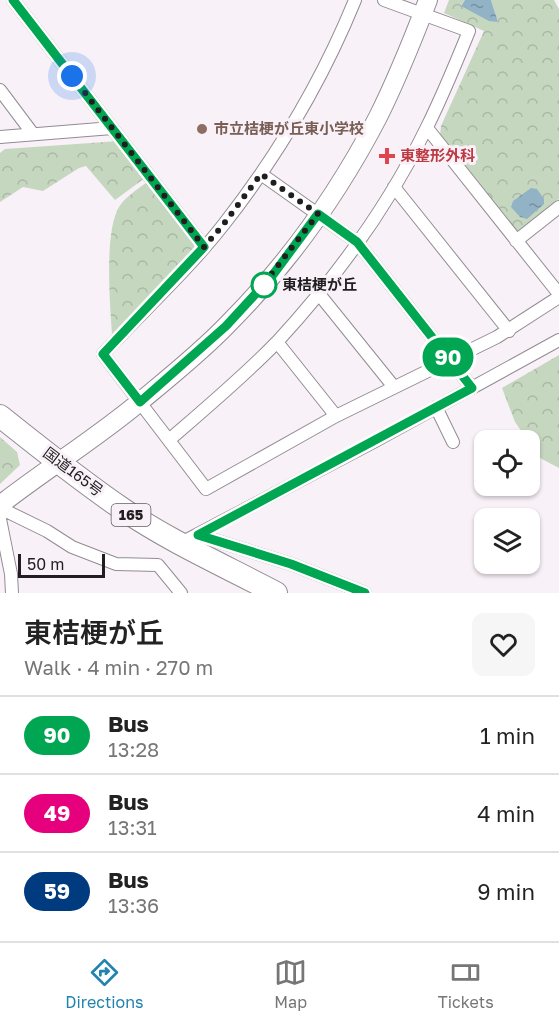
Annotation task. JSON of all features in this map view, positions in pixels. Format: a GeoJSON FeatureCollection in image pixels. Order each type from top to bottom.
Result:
{"type":"FeatureCollection","features":[{"type":"Feature","properties":{"kind":"highway","name":"国道165号"},"geometry":{"type":"LineString","coordinates":[[0,416],[125,511],[190,539],[276,593]]}},
{"type":"Feature","properties":{"kind":"street"},"geometry":{"type":"LineString","coordinates":[[13,0],[204,247]]}},
{"type":"Feature","properties":{"kind":"street"},"geometry":{"type":"LineString","coordinates":[[355,0],[315,87],[261,174],[204,247],[103,354],[207,489],[336,416],[509,331],[559,296],[427,128]]}},
{"type":"Feature","properties":{"kind":"street"},"geometry":{"type":"LineString","coordinates":[[169,440],[277,342],[319,294],[394,187],[427,128],[469,31],[425,7],[384,0]]}},
{"type":"Feature","properties":{"kind":"street"},"geometry":{"type":"LineString","coordinates":[[181,593],[159,565],[116,564],[72,547],[47,531],[0,507],[140,402],[226,326],[272,276],[351,165],[378,116],[410,47],[425,7]]}},
{"type":"Feature","properties":{"kind":"street"},"geometry":{"type":"LineString","coordinates":[[0,90],[33,134]]}},
{"type":"Feature","properties":{"kind":"street"},"geometry":{"type":"LineString","coordinates":[[0,136],[112,128]]}},
{"type":"Feature","properties":{"kind":"street"},"geometry":{"type":"LineString","coordinates":[[261,174],[357,242],[472,388]]}},
{"type":"Feature","properties":{"kind":"street"},"geometry":{"type":"LineString","coordinates":[[394,187],[509,331]]}},
{"type":"Feature","properties":{"kind":"street"},"geometry":{"type":"LineString","coordinates":[[516,241],[559,207]]}},
{"type":"Feature","properties":{"kind":"street"},"geometry":{"type":"LineString","coordinates":[[319,294],[394,387]]}},
{"type":"Feature","properties":{"kind":"street"},"geometry":{"type":"LineString","coordinates":[[190,539],[376,448],[436,407],[559,340]]}},
{"type":"Feature","properties":{"kind":"street"},"geometry":{"type":"LineString","coordinates":[[277,342],[336,416]]}},
{"type":"Feature","properties":{"kind":"street"},"geometry":{"type":"LineString","coordinates":[[436,407],[453,442]]}},
{"type":"Feature","properties":{"kind":"street"},"geometry":{"type":"LineString","coordinates":[[0,519],[11,574],[12,593]]}},
{"type":"Feature","properties":{"kind":"street"},"geometry":{"type":"LineString","coordinates":[[190,539],[291,564],[365,593]]}},
{"type":"Feature","properties":{"kind":"green space"},"geometry":{"type":"Polygon","coordinates":[[[449,0],[465,0],[461,5],[498,22],[491,0],[554,0],[559,9],[559,199],[522,231],[514,230],[440,136],[441,126],[484,31],[444,13],[449,0]]]}},
{"type":"Feature","properties":{"kind":"green space"},"geometry":{"type":"Polygon","coordinates":[[[119,141],[145,178],[115,200],[86,166],[43,191],[23,187],[0,202],[0,153],[5,149],[119,141]]]}},
{"type":"Feature","properties":{"kind":"green space"},"geometry":{"type":"Polygon","coordinates":[[[147,182],[194,243],[194,251],[112,334],[109,269],[114,218],[124,200],[147,182]]]}},
{"type":"Feature","properties":{"kind":"green space"},"geometry":{"type":"Polygon","coordinates":[[[559,355],[559,468],[540,458],[540,430],[521,430],[515,422],[502,388],[559,355]]]}},
{"type":"Feature","properties":{"kind":"green space"},"geometry":{"type":"Polygon","coordinates":[[[0,437],[17,452],[20,465],[0,484],[0,437]]]}},
{"type":"Feature","properties":{"kind":"water"},"geometry":{"type":"Polygon","coordinates":[[[465,0],[491,0],[498,22],[489,21],[461,6],[465,0]]]}},
{"type":"Feature","properties":{"kind":"water"},"geometry":{"type":"Polygon","coordinates":[[[531,188],[537,189],[544,199],[544,204],[527,219],[520,217],[511,207],[513,201],[531,188]]]}},
{"type":"Feature","properties":{"kind":"bus line","name":"90"},"geometry":{"type":"LineString","coordinates":[[13,0],[204,247],[103,354],[140,402],[226,326],[272,276],[318,214],[357,242],[472,388],[198,535],[291,564],[365,593]]}},
{"type":"Feature","properties":{"kind":"place","name":"市立桔梗が丘東小学校"},"geometry":{"type":"Point","coordinates":[202,129]}},
{"type":"Feature","properties":{"kind":"place","name":"東整形外科"},"geometry":{"type":"Point","coordinates":[387,156]}},
{"type":"Feature","properties":{"kind":"place","name":"東桔梗が丘"},"geometry":{"type":"Point","coordinates":[264,285]}},
{"type":"Feature","properties":{"kind":"route"},"geometry":{"type":"LineString","coordinates":[[72,76],[204,247],[261,174],[318,214],[262,286],[264,285]]}}]}
